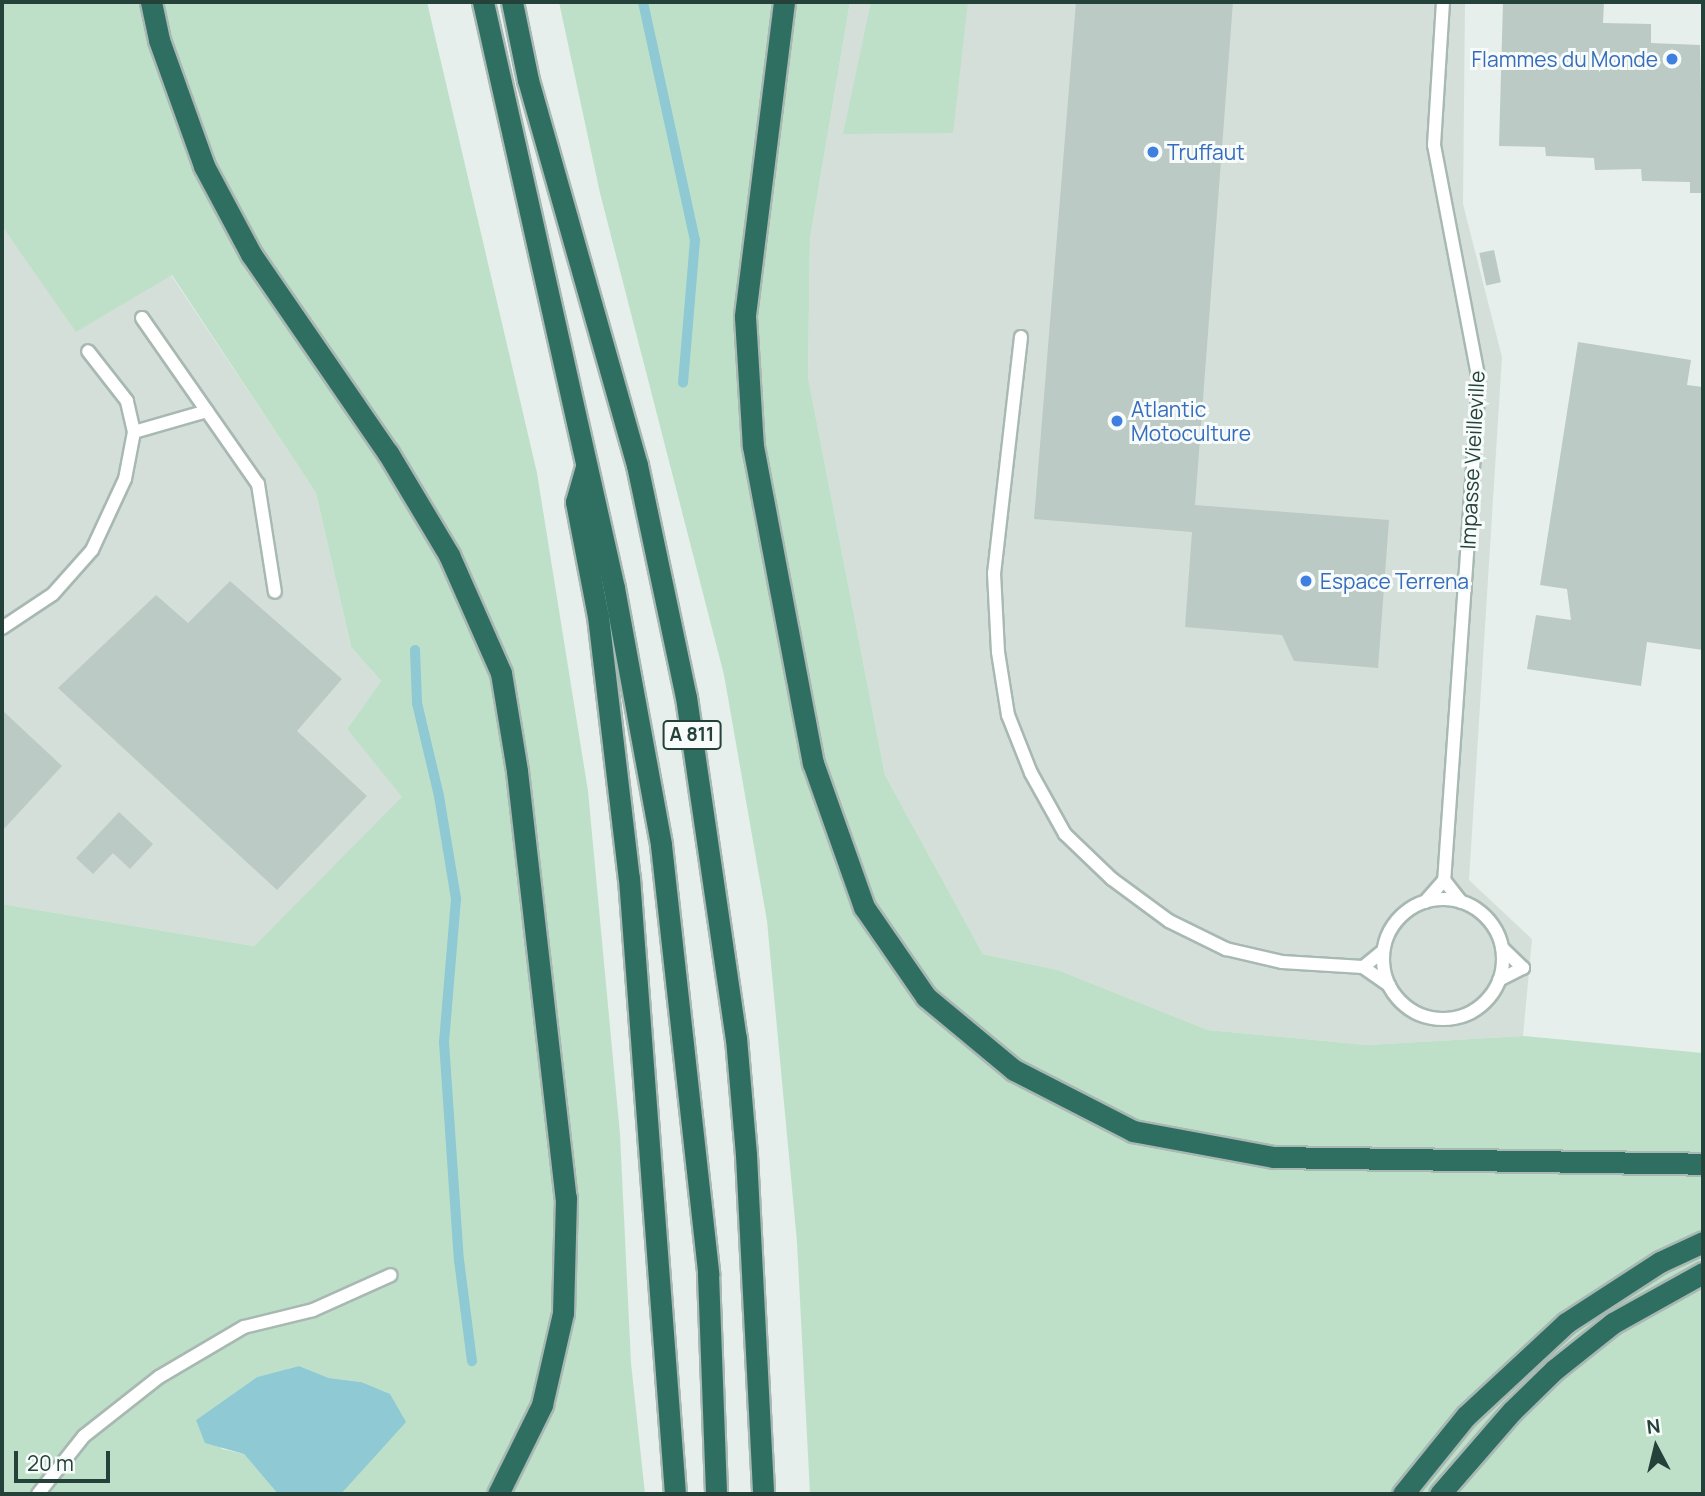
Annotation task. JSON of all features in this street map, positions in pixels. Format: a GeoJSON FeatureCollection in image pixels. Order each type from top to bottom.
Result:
{"type":"FeatureCollection","features":[{"type":"Feature","properties":{"kind":"highway"},"geometry":{"type":"LineString","coordinates":[[151,2],[159,40],[204,166],[251,254],[388,453],[449,555],[501,673],[517,771],[566,1198],[562,1313],[542,1405],[498,1494]]}},
{"type":"Feature","properties":{"kind":"highway","name":"A 811"},"geometry":{"type":"LineString","coordinates":[[483,2],[637,702],[677,970],[708,1274],[716,1494]]}},
{"type":"Feature","properties":{"kind":"highway","name":"A 811"},"geometry":{"type":"LineString","coordinates":[[512,2],[528,80],[637,466],[686,697],[736,1038],[747,1169],[763,1494]]}},
{"type":"Feature","properties":{"kind":"highway"},"geometry":{"type":"LineString","coordinates":[[784,2],[745,317],[753,446],[813,762],[864,907],[926,997],[1014,1070],[1133,1131],[1273,1157],[1703,1164]]}},
{"type":"Feature","properties":{"kind":"highway"},"geometry":{"type":"LineString","coordinates":[[586,465],[576,502],[598,616],[629,878],[675,1494]]}},
{"type":"Feature","properties":{"kind":"highway"},"geometry":{"type":"LineString","coordinates":[[1403,1494],[1466,1416],[1566,1323],[1660,1262],[1703,1242]]}},
{"type":"Feature","properties":{"kind":"highway"},"geometry":{"type":"LineString","coordinates":[[1440,1494],[1512,1411],[1554,1370],[1613,1323],[1703,1273]]}},
{"type":"Feature","properties":{"kind":"lane","name":"Impasse Vieilleville"},"geometry":{"type":"LineString","coordinates":[[1443,2],[1434,145],[1479,382],[1444,880]]}},
{"type":"Feature","properties":{"kind":"lane"},"geometry":{"type":"LineString","coordinates":[[142,318],[258,484],[275,592]]}},
{"type":"Feature","properties":{"kind":"lane"},"geometry":{"type":"LineString","coordinates":[[1021,337],[994,573],[998,652],[1008,715],[1038,785],[1065,834],[1112,879],[1168,921],[1226,949],[1282,962],[1363,967],[1389,985],[1417,1013],[1456,1017],[1475,1010],[1499,980],[1523,968],[1502,948],[1488,919],[1461,902],[1444,880],[1426,902],[1397,920],[1384,951],[1363,967]]}},
{"type":"Feature","properties":{"kind":"lane"},"geometry":{"type":"LineString","coordinates":[[2,628],[53,594],[92,550],[125,479],[134,432],[127,401],[88,351]]}},
{"type":"Feature","properties":{"kind":"lane"},"geometry":{"type":"LineString","coordinates":[[134,432],[207,411]]}},
{"type":"Feature","properties":{"kind":"lane"},"geometry":{"type":"LineString","coordinates":[[1426,902],[1461,902]]}},
{"type":"Feature","properties":{"kind":"lane"},"geometry":{"type":"LineString","coordinates":[[1499,980],[1502,948]]}},
{"type":"Feature","properties":{"kind":"lane"},"geometry":{"type":"LineString","coordinates":[[1384,951],[1389,985]]}},
{"type":"Feature","properties":{"kind":"lane"},"geometry":{"type":"LineString","coordinates":[[38,1494],[84,1436],[159,1377],[244,1327],[313,1310],[391,1275]]}},
{"type":"Feature","properties":{"kind":"shaded area"},"geometry":{"type":"Polygon","coordinates":[[[850,2],[1465,2],[1463,204],[1502,357],[1469,880],[1532,939],[1523,1036],[1367,1045],[1208,1030],[1058,970],[983,954],[885,775],[808,377],[810,239],[850,2]]]}},
{"type":"Feature","properties":{"kind":"shaded area"},"geometry":{"type":"Polygon","coordinates":[[[2,226],[15,244],[171,275],[316,493],[351,647],[381,681],[347,729],[403,797],[254,946],[2,904],[2,226]]]}},
{"type":"Feature","properties":{"kind":"green space"},"geometry":{"type":"Polygon","coordinates":[[[2,2],[427,2],[537,473],[588,791],[620,1134],[631,1363],[645,1494],[341,1494],[405,1421],[361,1382],[329,1378],[299,1366],[257,1377],[196,1420],[222,1449],[244,1454],[278,1494],[2,1494],[2,904],[254,946],[402,797],[347,729],[381,681],[351,647],[316,493],[172,275],[76,332],[2,226],[2,2]]]}},
{"type":"Feature","properties":{"kind":"green space"},"geometry":{"type":"Polygon","coordinates":[[[559,2],[850,2],[810,239],[808,377],[885,775],[983,954],[1058,970],[1208,1030],[1367,1045],[1523,1036],[1703,1053],[1703,1494],[810,1494],[797,1242],[767,921],[724,675],[600,193],[559,2]]]}},
{"type":"Feature","properties":{"kind":"green space"},"geometry":{"type":"Polygon","coordinates":[[[871,2],[968,2],[953,133],[843,134],[871,2]]]}},
{"type":"Feature","properties":{"kind":"water"},"geometry":{"type":"Polygon","coordinates":[[[299,1366],[329,1378],[361,1382],[390,1394],[406,1422],[341,1494],[278,1494],[244,1454],[205,1443],[196,1420],[257,1377],[299,1366]]]}},
{"type":"Feature","properties":{"kind":"building"},"geometry":{"type":"Polygon","coordinates":[[[1076,2],[1233,2],[1195,505],[1389,520],[1378,668],[1294,661],[1282,635],[1185,627],[1192,532],[1034,519],[1076,2]]]}},
{"type":"Feature","properties":{"kind":"building"},"geometry":{"type":"Polygon","coordinates":[[[1503,2],[1604,2],[1603,23],[1651,24],[1651,43],[1700,45],[1703,193],[1690,193],[1690,182],[1642,181],[1641,169],[1595,170],[1594,158],[1546,156],[1545,147],[1499,146],[1503,2]]]}},
{"type":"Feature","properties":{"kind":"building"},"geometry":{"type":"Polygon","coordinates":[[[1494,250],[1501,282],[1486,285],[1479,253],[1494,250]]]}},
{"type":"Feature","properties":{"kind":"building"},"geometry":{"type":"Polygon","coordinates":[[[1578,342],[1691,360],[1687,385],[1703,387],[1703,650],[1647,642],[1641,686],[1527,669],[1536,615],[1571,620],[1567,589],[1540,585],[1578,342]]]}},
{"type":"Feature","properties":{"kind":"building"},"geometry":{"type":"Polygon","coordinates":[[[230,581],[342,679],[297,731],[367,796],[277,890],[58,688],[156,595],[188,623],[230,581]]]}},
{"type":"Feature","properties":{"kind":"building"},"geometry":{"type":"Polygon","coordinates":[[[2,710],[62,766],[2,831],[2,710]]]}},
{"type":"Feature","properties":{"kind":"building"},"geometry":{"type":"Polygon","coordinates":[[[119,812],[153,844],[130,869],[113,853],[93,874],[76,858],[119,812]]]}},
{"type":"Feature","properties":{"kind":"waterway"},"geometry":{"type":"LineString","coordinates":[[643,2],[695,240],[683,382]]}},
{"type":"Feature","properties":{"kind":"waterway"},"geometry":{"type":"LineString","coordinates":[[415,650],[417,703],[439,796],[456,899],[444,1042],[459,1260],[472,1361]]}},
{"type":"Feature","properties":{"kind":"place","name":"Flammes du Monde"},"geometry":{"type":"Point","coordinates":[1672,59]}},
{"type":"Feature","properties":{"kind":"place","name":"Truffaut"},"geometry":{"type":"Point","coordinates":[1153,152]}},
{"type":"Feature","properties":{"kind":"place","name":"Atlantic Motoculture"},"geometry":{"type":"Point","coordinates":[1117,421]}},
{"type":"Feature","properties":{"kind":"place","name":"Espace Terrena"},"geometry":{"type":"Point","coordinates":[1306,581]}}]}
